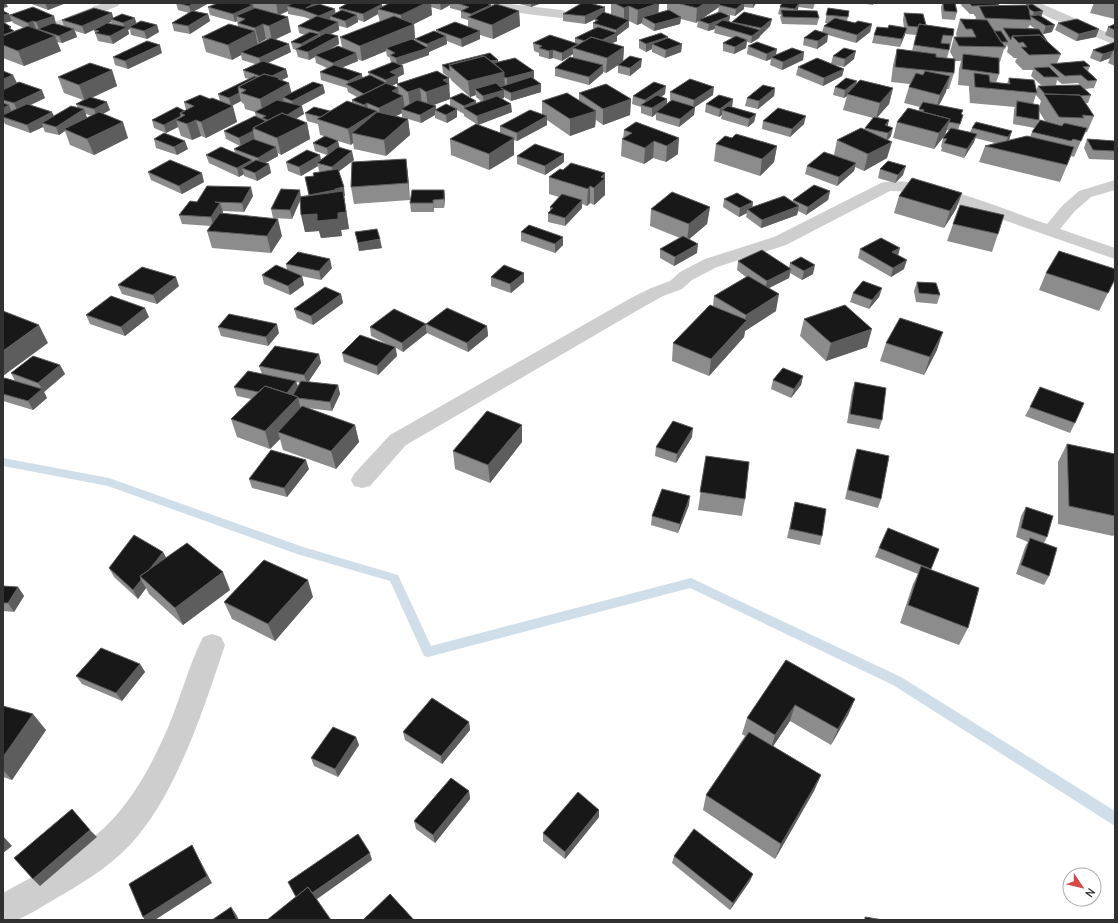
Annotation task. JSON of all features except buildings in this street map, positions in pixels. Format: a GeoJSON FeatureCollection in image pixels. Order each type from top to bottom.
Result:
{"type":"FeatureCollection","features":[{"type":"Feature","properties":{"kind":"street"},"geometry":{"type":"LineString","coordinates":[[34,35],[114,3]]}},
{"type":"Feature","properties":{"kind":"street"},"geometry":{"type":"LineString","coordinates":[[488,3],[505,8],[531,12],[561,14]]}},
{"type":"Feature","properties":{"kind":"street"},"geometry":{"type":"LineString","coordinates":[[1031,3],[1052,14],[1115,41]]}},
{"type":"Feature","properties":{"kind":"street"},"geometry":{"type":"LineString","coordinates":[[1050,231],[1069,208],[1085,194],[1115,185]]}},
{"type":"Feature","properties":{"kind":"street"},"geometry":{"type":"LineString","coordinates":[[362,480],[398,440],[632,306],[657,292],[676,286],[686,276],[711,263],[780,241],[886,186],[913,187],[958,199],[1115,254]]}},
{"type":"Feature","properties":{"kind":"street"},"geometry":{"type":"LineString","coordinates":[[3,910],[74,870],[109,844],[131,820],[151,789],[169,756],[192,702],[212,645]]}},
{"type":"Feature","properties":{"kind":"waterway"},"geometry":{"type":"LineString","coordinates":[[3,462],[109,482],[301,551],[394,578],[428,652],[691,583],[897,681],[1115,819]]}}]}
